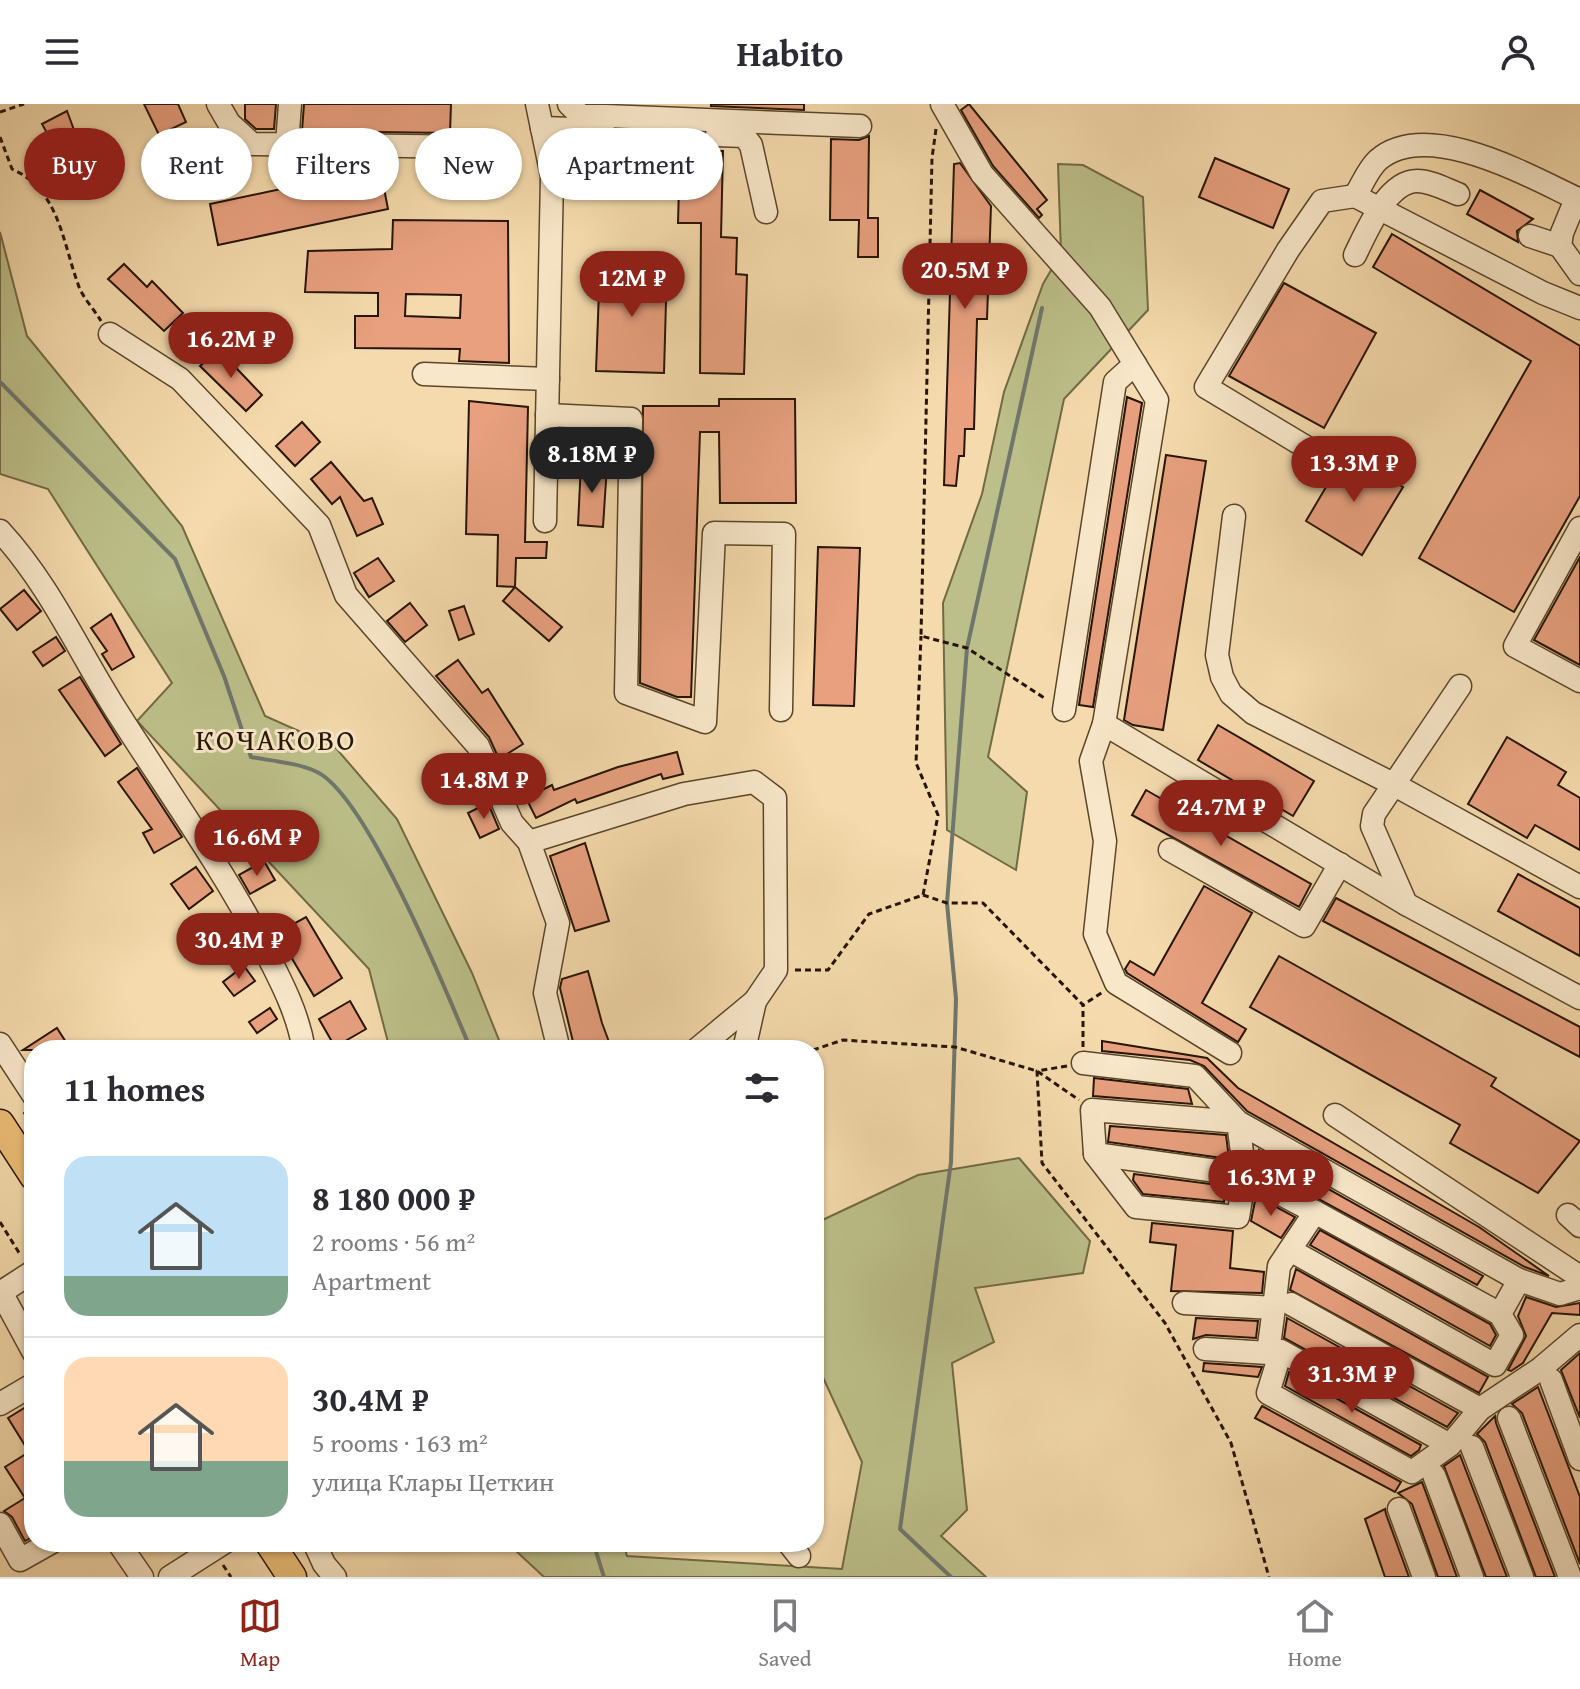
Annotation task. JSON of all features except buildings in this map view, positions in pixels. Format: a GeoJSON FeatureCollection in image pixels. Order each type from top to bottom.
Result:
{"type":"FeatureCollection","features":[{"type":"Feature","properties":{"kind":"main road"},"geometry":{"type":"LineString","coordinates":[[0,1124],[24,1161]]}},
{"type":"Feature","properties":{"kind":"main road"},"geometry":{"type":"LineString","coordinates":[[276,1552],[292,1577]]}},
{"type":"Feature","properties":{"kind":"street"},"geometry":{"type":"LineString","coordinates":[[218,104],[229,123],[252,144],[268,144]]}},
{"type":"Feature","properties":{"kind":"street"},"geometry":{"type":"LineString","coordinates":[[288,128],[290,104]]}},
{"type":"Feature","properties":{"kind":"street"},"geometry":{"type":"LineString","coordinates":[[537,104],[542,128]]}},
{"type":"Feature","properties":{"kind":"street"},"geometry":{"type":"LineString","coordinates":[[569,104],[580,115],[860,126]]}},
{"type":"Feature","properties":{"kind":"street"},"geometry":{"type":"LineString","coordinates":[[940,111],[982,174],[1100,307],[1157,400],[1104,724],[1091,761],[1105,841],[1095,934],[1116,983],[1230,1053]]}},
{"type":"Feature","properties":{"kind":"street"},"geometry":{"type":"LineString","coordinates":[[723,135],[744,136],[751,145],[766,212]]}},
{"type":"Feature","properties":{"kind":"street"},"geometry":{"type":"LineString","coordinates":[[1355,196],[1382,157],[1402,149],[1433,146],[1483,155],[1578,200],[1562,233],[1560,246],[1580,274]]}},
{"type":"Feature","properties":{"kind":"street"},"geometry":{"type":"LineString","coordinates":[[1355,255],[1379,207],[1410,182],[1432,184],[1458,194]]}},
{"type":"Feature","properties":{"kind":"street"},"geometry":{"type":"LineString","coordinates":[[1309,449],[1206,387],[1313,210],[1333,197],[1355,196],[1543,293],[1580,308]]}},
{"type":"Feature","properties":{"kind":"street"},"geometry":{"type":"LineString","coordinates":[[545,521],[552,200]]}},
{"type":"Feature","properties":{"kind":"street"},"geometry":{"type":"LineString","coordinates":[[1530,236],[1545,244],[1560,246]]}},
{"type":"Feature","properties":{"kind":"street"},"geometry":{"type":"LineString","coordinates":[[110,334],[180,379],[319,525],[346,595],[478,746],[512,823],[529,842],[558,923],[545,993],[557,1040]]}},
{"type":"Feature","properties":{"kind":"street"},"geometry":{"type":"LineString","coordinates":[[1064,710],[1115,382],[1135,364]]}},
{"type":"Feature","properties":{"kind":"street"},"geometry":{"type":"LineString","coordinates":[[424,374],[548,379]]}},
{"type":"Feature","properties":{"kind":"street"},"geometry":{"type":"LineString","coordinates":[[547,415],[631,419],[626,693],[705,722],[714,533],[784,534],[781,710]]}},
{"type":"Feature","properties":{"kind":"street"},"geometry":{"type":"LineString","coordinates":[[1234,516],[1217,655],[1222,677],[1231,694],[1253,713],[1393,784],[1580,887]]}},
{"type":"Feature","properties":{"kind":"street"},"geometry":{"type":"LineString","coordinates":[[1580,528],[1515,646],[1580,681]]}},
{"type":"Feature","properties":{"kind":"street"},"geometry":{"type":"LineString","coordinates":[[0,531],[34,572],[115,707],[217,865],[247,915],[309,1040]]}},
{"type":"Feature","properties":{"kind":"street"},"geometry":{"type":"LineString","coordinates":[[1406,904],[1372,826],[1374,814],[1460,686]]}},
{"type":"Feature","properties":{"kind":"street"},"geometry":{"type":"LineString","coordinates":[[1104,724],[1406,904],[1580,998]]}},
{"type":"Feature","properties":{"kind":"street"},"geometry":{"type":"LineString","coordinates":[[529,842],[684,794],[754,782],[775,798],[776,970],[755,1001],[708,1040]]}},
{"type":"Feature","properties":{"kind":"street"},"geometry":{"type":"LineString","coordinates":[[1170,850],[1304,926],[1340,864]]}},
{"type":"Feature","properties":{"kind":"street"},"geometry":{"type":"LineString","coordinates":[[746,1040],[755,1001]]}},
{"type":"Feature","properties":{"kind":"street"},"geometry":{"type":"LineString","coordinates":[[298,1021],[302,1040]]}},
{"type":"Feature","properties":{"kind":"street"},"geometry":{"type":"LineString","coordinates":[[0,1044],[24,1081]]}},
{"type":"Feature","properties":{"kind":"street"},"geometry":{"type":"LineString","coordinates":[[1083,1063],[1195,1076],[1238,1122],[1519,1280],[1560,1294],[1580,1288]]}},
{"type":"Feature","properties":{"kind":"street"},"geometry":{"type":"LineString","coordinates":[[1092,1110],[1238,1122],[1245,1175],[1238,1217],[1136,1207],[1095,1154],[1092,1110]]}},
{"type":"Feature","properties":{"kind":"street"},"geometry":{"type":"LineString","coordinates":[[1335,1115],[1580,1277]]}},
{"type":"Feature","properties":{"kind":"street"},"geometry":{"type":"LineString","coordinates":[[1095,1154],[1245,1175],[1500,1314],[1512,1335],[1495,1365],[1290,1250]]}},
{"type":"Feature","properties":{"kind":"street"},"geometry":{"type":"LineString","coordinates":[[1205,1349],[1268,1353],[1283,1306],[1279,1266],[1315,1212]]}},
{"type":"Feature","properties":{"kind":"street"},"geometry":{"type":"LineString","coordinates":[[24,1278],[1,1294],[24,1335]]}},
{"type":"Feature","properties":{"kind":"street"},"geometry":{"type":"LineString","coordinates":[[1500,1314],[1519,1280]]}},
{"type":"Feature","properties":{"kind":"street"},"geometry":{"type":"LineString","coordinates":[[1184,1303],[1283,1306],[1480,1409]]}},
{"type":"Feature","properties":{"kind":"street"},"geometry":{"type":"LineString","coordinates":[[1522,1577],[1461,1446],[1281,1351],[1268,1393],[1412,1472],[1461,1446],[1480,1409],[1540,1369],[1580,1335]]}},
{"type":"Feature","properties":{"kind":"street"},"geometry":{"type":"LineString","coordinates":[[1551,1380],[1580,1459]]}},
{"type":"Feature","properties":{"kind":"street"},"geometry":{"type":"LineString","coordinates":[[0,1404],[24,1390]]}},
{"type":"Feature","properties":{"kind":"street"},"geometry":{"type":"LineString","coordinates":[[1509,1418],[1570,1577]]}},
{"type":"Feature","properties":{"kind":"street"},"geometry":{"type":"LineString","coordinates":[[1434,1475],[1472,1577]]}},
{"type":"Feature","properties":{"kind":"street"},"geometry":{"type":"LineString","coordinates":[[1399,1509],[1424,1577]]}},
{"type":"Feature","properties":{"kind":"street"},"geometry":{"type":"LineString","coordinates":[[0,1524],[20,1560],[34,1552]]}},
{"type":"Feature","properties":{"kind":"street"},"geometry":{"type":"LineString","coordinates":[[125,1552],[142,1577]]}},
{"type":"Feature","properties":{"kind":"street"},"geometry":{"type":"LineString","coordinates":[[170,1577],[209,1552]]}},
{"type":"Feature","properties":{"kind":"street"},"geometry":{"type":"LineString","coordinates":[[319,1552],[335,1577]]}},
{"type":"Feature","properties":{"kind":"path"},"geometry":{"type":"LineString","coordinates":[[0,112],[24,104]]}},
{"type":"Feature","properties":{"kind":"path"},"geometry":{"type":"LineString","coordinates":[[923,895],[938,815],[916,763],[932,158],[940,111]]}},
{"type":"Feature","properties":{"kind":"path"},"geometry":{"type":"LineString","coordinates":[[0,137],[12,169],[31,177],[52,205],[64,233],[79,287],[110,334]]}},
{"type":"Feature","properties":{"kind":"path"},"geometry":{"type":"LineString","coordinates":[[921,636],[967,648],[1064,710]]}},
{"type":"Feature","properties":{"kind":"path"},"geometry":{"type":"LineString","coordinates":[[776,970],[828,970],[869,914],[923,895],[947,903],[983,903],[1083,1005],[1083,1063],[1037,1071]]}},
{"type":"Feature","properties":{"kind":"path"},"geometry":{"type":"LineString","coordinates":[[1083,1005],[1116,983]]}},
{"type":"Feature","properties":{"kind":"path"},"geometry":{"type":"LineString","coordinates":[[824,1046],[843,1040],[955,1047],[1037,1071],[1092,1110]]}},
{"type":"Feature","properties":{"kind":"path"},"geometry":{"type":"LineString","coordinates":[[1037,1071],[1042,1163],[1165,1323],[1224,1429],[1231,1443],[1269,1577]]}},
{"type":"Feature","properties":{"kind":"path"},"geometry":{"type":"LineString","coordinates":[[0,1222],[24,1258]]}},
{"type":"Feature","properties":{"kind":"green space"},"geometry":{"type":"Polygon","coordinates":[[[1058,164],[1083,165],[1143,197],[1148,310],[1064,399],[988,757],[1027,792],[1016,870],[947,830],[943,603],[982,494],[1004,392],[1043,284],[1061,253],[1058,164]]]}},
{"type":"Feature","properties":{"kind":"green space"},"geometry":{"type":"Polygon","coordinates":[[[0,232],[27,336],[182,526],[265,716],[335,747],[397,819],[472,973],[499,1040],[387,1040],[369,969],[137,721],[172,683],[48,489],[0,474],[0,232]]]}},
{"type":"Feature","properties":{"kind":"green space"},"geometry":{"type":"Polygon","coordinates":[[[1019,1158],[1090,1241],[1083,1273],[975,1288],[994,1342],[952,1363],[967,1510],[941,1536],[986,1577],[544,1577],[517,1552],[626,1552],[627,1556],[842,1569],[862,1462],[824,1380],[824,1219],[918,1175],[1019,1158]]]}},
{"type":"Feature","properties":{"kind":"waterway"},"geometry":{"type":"LineString","coordinates":[[951,1577],[900,1529],[951,1162],[956,999],[947,903],[967,648],[1042,308]]}},
{"type":"Feature","properties":{"kind":"waterway"},"geometry":{"type":"LineString","coordinates":[[0,382],[175,559],[224,676],[251,757],[294,764],[317,772],[337,788],[359,818],[404,899],[467,1040]]}},
{"type":"Feature","properties":{"kind":"waterway"},"geometry":{"type":"LineString","coordinates":[[596,1552],[604,1577]]}},
{"type":"Feature","properties":{"kind":"district","name":"КОЧАКОВО"},"geometry":{"type":"Point","coordinates":[276,739]}}]}
